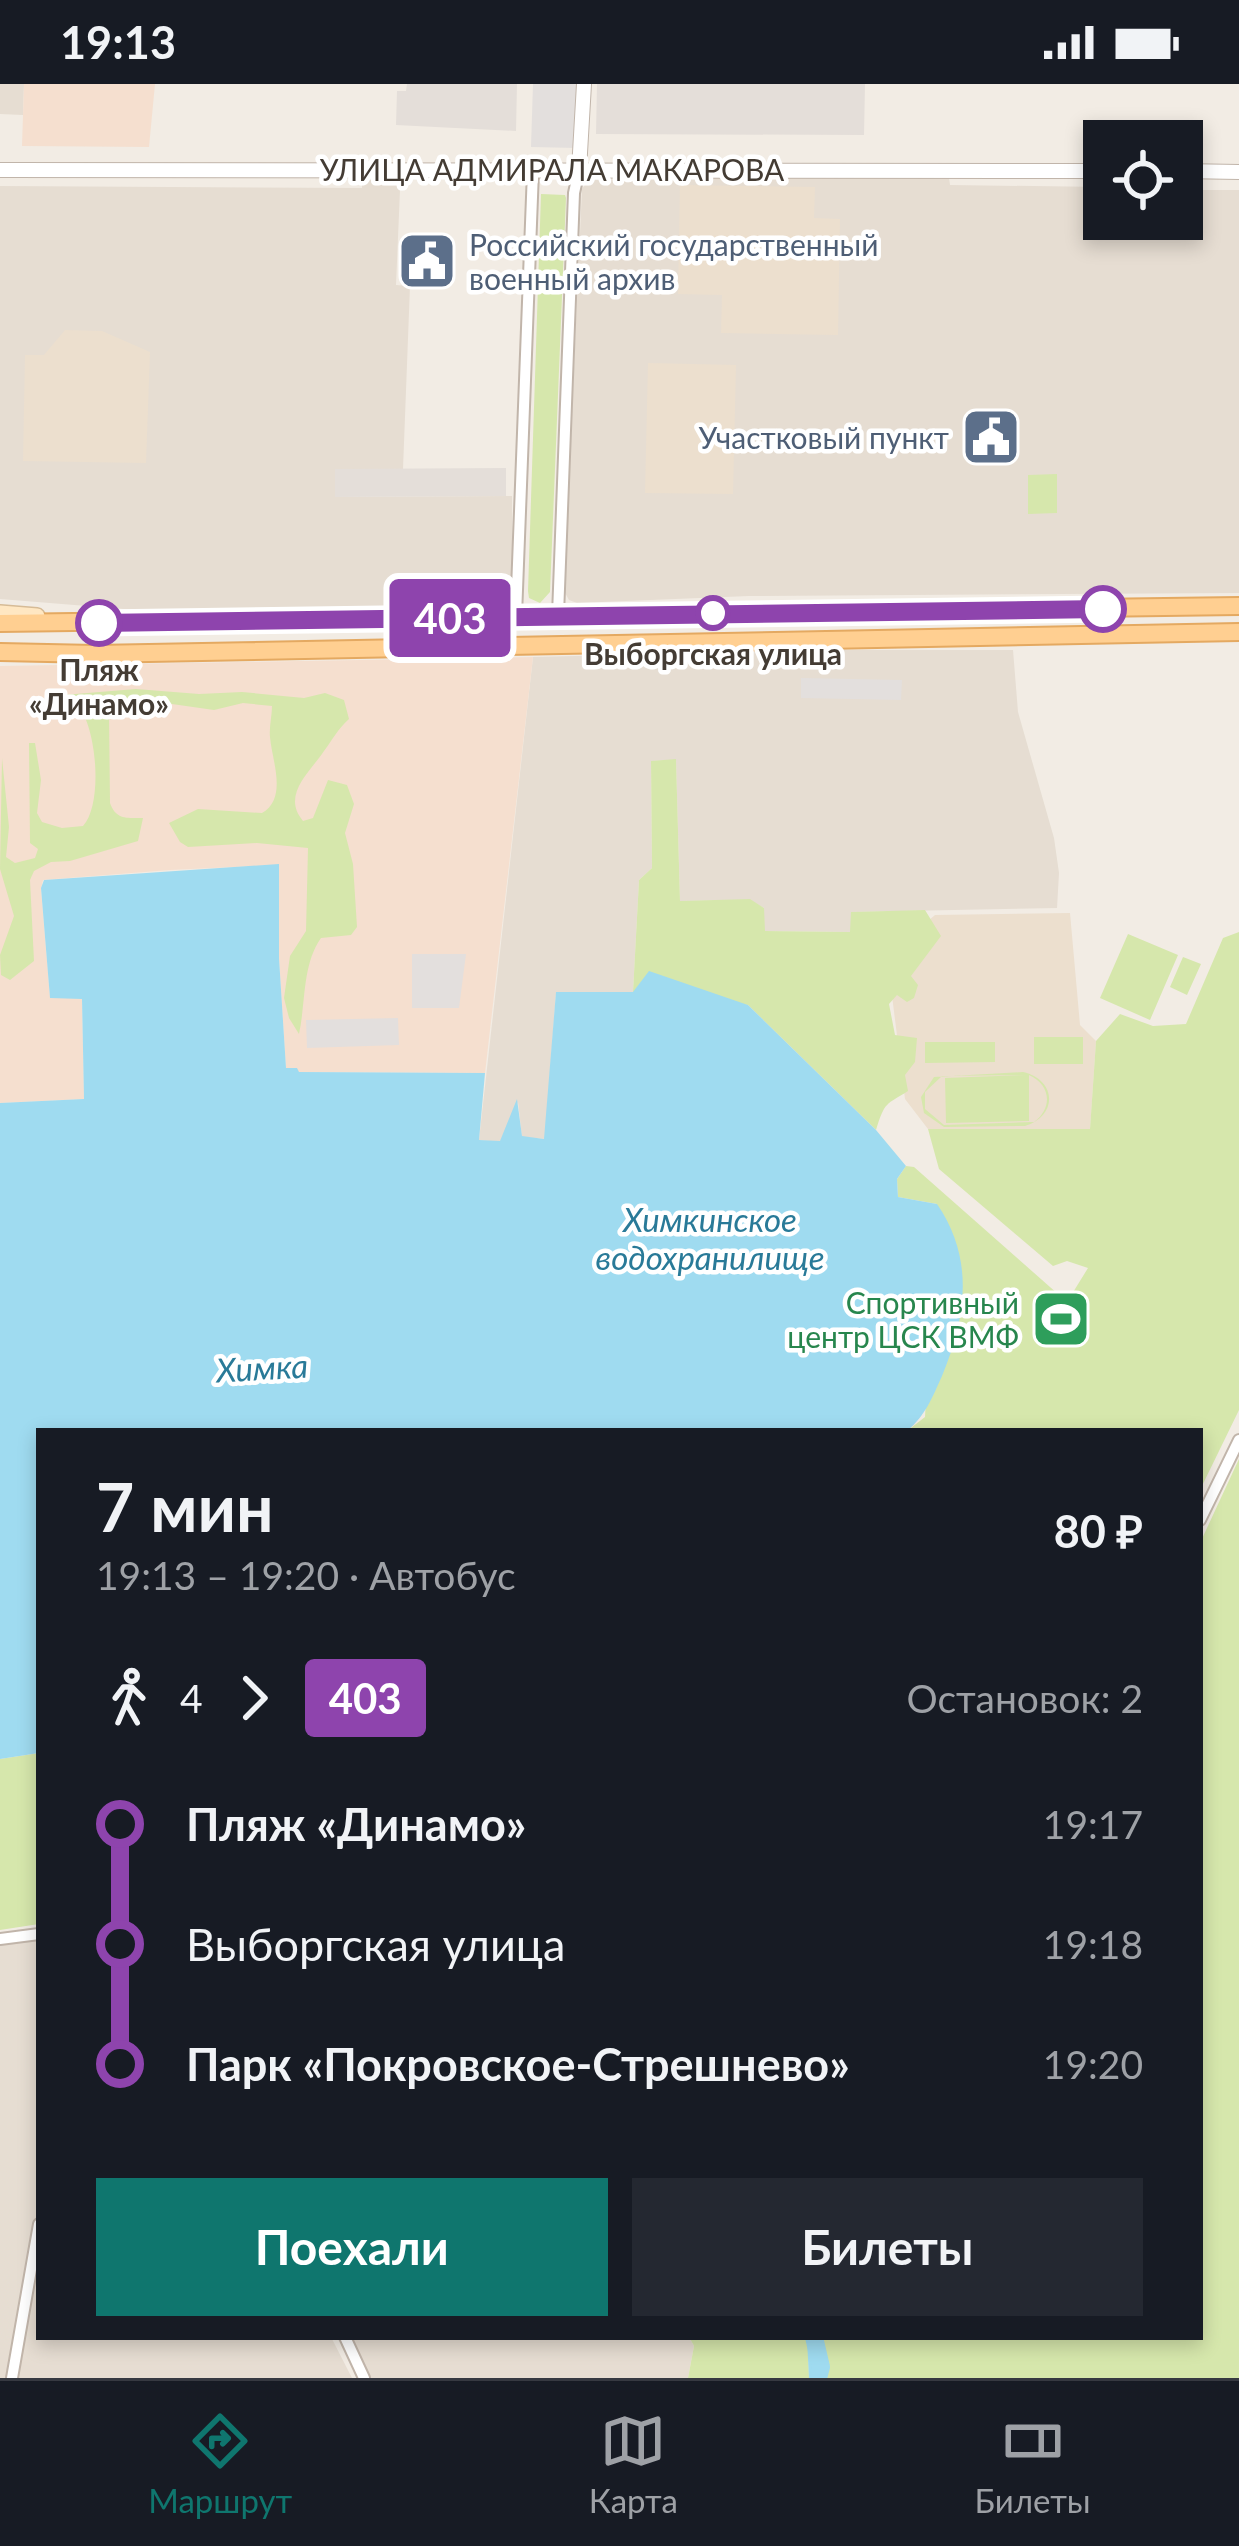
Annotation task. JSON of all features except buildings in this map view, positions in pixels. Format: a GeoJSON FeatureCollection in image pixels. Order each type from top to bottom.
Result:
{"type":"FeatureCollection","features":[{"type":"Feature","properties":{"kind":"main road"},"geometry":{"type":"LineString","coordinates":[[0,623],[1239,606]]}},
{"type":"Feature","properties":{"kind":"main road"},"geometry":{"type":"LineString","coordinates":[[0,613],[99,623]]}},
{"type":"Feature","properties":{"kind":"main road"},"geometry":{"type":"LineString","coordinates":[[0,656],[1239,632]]}},
{"type":"Feature","properties":{"kind":"street"},"geometry":{"type":"LineString","coordinates":[[558,615],[574,193],[584,84]]}},
{"type":"Feature","properties":{"kind":"street","name":"УЛИЦА АДМИРАЛА МАКАРОВА"},"geometry":{"type":"LineString","coordinates":[[0,170],[1083,171]]}},
{"type":"Feature","properties":{"kind":"street"},"geometry":{"type":"LineString","coordinates":[[516,616],[533,171]]}},
{"type":"Feature","properties":{"kind":"street"},"geometry":{"type":"LineString","coordinates":[[1203,171],[1239,172]]}},
{"type":"Feature","properties":{"kind":"street"},"geometry":{"type":"LineString","coordinates":[[1203,1514],[1239,1440]]}},
{"type":"Feature","properties":{"kind":"street"},"geometry":{"type":"LineString","coordinates":[[0,1939],[36,1934]]}},
{"type":"Feature","properties":{"kind":"street"},"geometry":{"type":"LineString","coordinates":[[12,2378],[36,2241]]}},
{"type":"Feature","properties":{"kind":"street"},"geometry":{"type":"LineString","coordinates":[[346,2340],[364,2378]]}},
{"type":"Feature","properties":{"kind":"shaded area"},"geometry":{"type":"Polygon","coordinates":[[[0,84],[24,84],[23,115],[0,114],[0,84]]]}},
{"type":"Feature","properties":{"kind":"shaded area"},"geometry":{"type":"Polygon","coordinates":[[[24,84],[155,84],[149,147],[22,146],[24,84]]]}},
{"type":"Feature","properties":{"kind":"shaded area"},"geometry":{"type":"Polygon","coordinates":[[[407,84],[517,84],[516,131],[396,125],[397,91],[406,91],[407,84]]]}},
{"type":"Feature","properties":{"kind":"shaded area"},"geometry":{"type":"Polygon","coordinates":[[[533,84],[579,84],[577,148],[531,147],[533,84]]]}},
{"type":"Feature","properties":{"kind":"shaded area"},"geometry":{"type":"Polygon","coordinates":[[[597,84],[865,84],[864,135],[596,134],[597,84]]]}},
{"type":"Feature","properties":{"kind":"shaded area"},"geometry":{"type":"Polygon","coordinates":[[[949,178],[950,185],[1083,187],[1083,240],[1203,240],[1203,190],[1239,190],[1239,593],[569,600],[564,591],[582,189],[596,180],[949,178]]]}},
{"type":"Feature","properties":{"kind":"shaded area"},"geometry":{"type":"Polygon","coordinates":[[[362,180],[393,180],[400,190],[396,285],[410,286],[403,469],[336,469],[336,497],[512,496],[512,591],[507,601],[500,605],[161,612],[0,599],[0,186],[362,188],[362,180]]]}},
{"type":"Feature","properties":{"kind":"shaded area"},"geometry":{"type":"Polygon","coordinates":[[[680,185],[815,187],[814,218],[840,219],[838,335],[721,333],[722,295],[678,294],[680,185]]]}},
{"type":"Feature","properties":{"kind":"shaded area"},"geometry":{"type":"Polygon","coordinates":[[[65,330],[102,331],[150,352],[146,463],[23,461],[25,355],[44,355],[65,330]]]}},
{"type":"Feature","properties":{"kind":"shaded area"},"geometry":{"type":"Polygon","coordinates":[[[648,363],[736,365],[733,494],[645,493],[648,363]]]}},
{"type":"Feature","properties":{"kind":"shaded area"},"geometry":{"type":"Polygon","coordinates":[[[506,468],[506,496],[335,497],[335,469],[506,468]]]}},
{"type":"Feature","properties":{"kind":"shaded area"},"geometry":{"type":"Polygon","coordinates":[[[1013,650],[1018,712],[1054,838],[1057,908],[852,912],[851,932],[764,931],[764,908],[750,900],[680,901],[676,760],[651,761],[652,868],[639,880],[633,992],[556,993],[545,1139],[522,1137],[518,1102],[500,1142],[479,1140],[533,657],[1013,650]]]}},
{"type":"Feature","properties":{"kind":"shaded area"},"geometry":{"type":"Polygon","coordinates":[[[533,657],[485,1073],[299,1072],[286,1068],[279,865],[170,870],[43,880],[50,997],[82,998],[84,1099],[0,1103],[0,666],[533,657]]]}},
{"type":"Feature","properties":{"kind":"shaded area"},"geometry":{"type":"Polygon","coordinates":[[[801,678],[902,680],[901,700],[801,698],[801,678]]]}},
{"type":"Feature","properties":{"kind":"shaded area"},"geometry":{"type":"Polygon","coordinates":[[[1070,913],[1080,1025],[1096,1041],[1090,1130],[928,1129],[905,1099],[887,956],[935,915],[1070,913]]]}},
{"type":"Feature","properties":{"kind":"shaded area"},"geometry":{"type":"Polygon","coordinates":[[[412,954],[466,954],[459,1008],[412,1008],[412,954]]]}},
{"type":"Feature","properties":{"kind":"shaded area"},"geometry":{"type":"Polygon","coordinates":[[[398,1018],[399,1045],[307,1048],[306,1020],[398,1018]]]}},
{"type":"Feature","properties":{"kind":"shaded area"},"geometry":{"type":"Polygon","coordinates":[[[36,1939],[36,2340],[333,2340],[352,2378],[0,2378],[0,1944],[36,1939]]]}},
{"type":"Feature","properties":{"kind":"shaded area"},"geometry":{"type":"Polygon","coordinates":[[[352,2340],[691,2340],[694,2346],[688,2378],[371,2378],[352,2340]]]}},
{"type":"Feature","properties":{"kind":"green space"},"geometry":{"type":"Polygon","coordinates":[[[541,194],[566,198],[550,592],[540,603],[529,598],[528,591],[541,194]]]}},
{"type":"Feature","properties":{"kind":"green space"},"geometry":{"type":"Polygon","coordinates":[[[1057,474],[1057,513],[1028,514],[1028,475],[1057,474]]]}},
{"type":"Feature","properties":{"kind":"green space"},"geometry":{"type":"Polygon","coordinates":[[[136,689],[304,698],[325,693],[344,700],[349,719],[305,776],[295,802],[303,821],[313,818],[328,780],[347,785],[354,804],[345,833],[353,864],[357,927],[351,935],[321,938],[315,949],[299,1034],[284,998],[290,956],[306,931],[308,848],[257,843],[188,847],[169,823],[198,809],[262,813],[270,806],[276,789],[272,706],[243,703],[214,710],[165,703],[146,709],[128,703],[109,712],[110,803],[119,815],[143,818],[138,841],[51,862],[34,871],[30,880],[34,961],[10,980],[1,975],[0,955],[14,916],[0,869],[2,758],[9,827],[6,857],[15,863],[35,858],[38,849],[30,843],[29,743],[35,743],[41,780],[37,813],[42,822],[62,828],[83,826],[93,801],[93,749],[85,718],[63,695],[136,689]]]}},
{"type":"Feature","properties":{"kind":"green space"},"geometry":{"type":"Polygon","coordinates":[[[676,759],[680,901],[750,899],[764,908],[765,931],[850,932],[851,912],[925,910],[941,936],[911,976],[918,985],[914,998],[907,1002],[897,995],[889,1004],[895,1035],[917,1038],[915,1062],[905,1075],[908,1091],[887,1105],[876,1130],[748,1005],[633,992],[639,880],[652,868],[651,761],[676,759]]]}},
{"type":"Feature","properties":{"kind":"green space"},"geometry":{"type":"Polygon","coordinates":[[[1239,932],[1239,1410],[1203,1484],[1203,1428],[911,1428],[925,1417],[937,1204],[898,1197],[897,1179],[906,1166],[914,1167],[1067,1302],[1088,1268],[1067,1261],[1053,1266],[939,1169],[928,1129],[1090,1129],[1096,1041],[1120,1014],[1153,1026],[1186,1024],[1223,938],[1239,932]]]}},
{"type":"Feature","properties":{"kind":"green space"},"geometry":{"type":"Polygon","coordinates":[[[1128,934],[1178,955],[1150,1020],[1100,998],[1128,934]]]}},
{"type":"Feature","properties":{"kind":"green space"},"geometry":{"type":"Polygon","coordinates":[[[1183,957],[1201,964],[1187,995],[1170,987],[1183,957]]]}},
{"type":"Feature","properties":{"kind":"green space"},"geometry":{"type":"Polygon","coordinates":[[[1034,1037],[1083,1037],[1083,1064],[1034,1064],[1034,1037]]]}},
{"type":"Feature","properties":{"kind":"green space"},"geometry":{"type":"Polygon","coordinates":[[[925,1042],[995,1042],[995,1062],[925,1063],[925,1042]]]}},
{"type":"Feature","properties":{"kind":"green space"},"geometry":{"type":"Polygon","coordinates":[[[1023,1072],[1034,1076],[1042,1082],[1049,1098],[1048,1107],[1034,1122],[1047,1097],[1042,1085],[1029,1075],[1029,1121],[946,1123],[945,1078],[1027,1075],[954,1076],[1023,1072]]]}},
{"type":"Feature","properties":{"kind":"green space"},"geometry":{"type":"Polygon","coordinates":[[[934,1077],[941,1077],[925,1092],[925,1109],[944,1125],[1034,1122],[944,1127],[924,1113],[921,1097],[934,1077]]]}},
{"type":"Feature","properties":{"kind":"green space"},"geometry":{"type":"Polygon","coordinates":[[[1239,1459],[1239,2378],[826,2378],[822,2340],[1203,2340],[1203,1537],[1239,1459]]]}},
{"type":"Feature","properties":{"kind":"green space"},"geometry":{"type":"Polygon","coordinates":[[[36,1753],[36,1924],[0,1930],[0,1759],[36,1753]]]}},
{"type":"Feature","properties":{"kind":"green space"},"geometry":{"type":"Polygon","coordinates":[[[691,2340],[808,2340],[809,2378],[688,2378],[694,2346],[691,2340]]]}},
{"type":"Feature","properties":{"kind":"water","name":"Химкинское водохранилище"},"geometry":{"type":"Polygon","coordinates":[[[279,864],[286,1068],[299,1072],[485,1073],[479,1140],[500,1141],[517,1099],[522,1136],[544,1139],[556,992],[633,992],[649,971],[748,1005],[876,1130],[906,1166],[897,1179],[898,1197],[937,1204],[949,1225],[962,1267],[961,1311],[950,1354],[928,1406],[910,1428],[36,1428],[36,1753],[0,1759],[0,1103],[84,1099],[82,999],[50,998],[44,880],[279,864]]]}},
{"type":"Feature","properties":{"kind":"water"},"geometry":{"type":"Polygon","coordinates":[[[807,2340],[821,2340],[826,2378],[809,2378],[807,2340]]]}},
{"type":"Feature","properties":{"kind":"waterway","name":"Химка"},"geometry":{"type":"LineString","coordinates":[[815,2340],[821,2367],[818,2378]]}},
{"type":"Feature","properties":{"kind":"bus line","name":"403"},"geometry":{"type":"LineString","coordinates":[[99,623],[1103,609]]}},
{"type":"Feature","properties":{"kind":"place","name":"Российский государственный военный архив"},"geometry":{"type":"Point","coordinates":[427,261]}},
{"type":"Feature","properties":{"kind":"place","name":"Участковый пункт"},"geometry":{"type":"Point","coordinates":[991,437]}},
{"type":"Feature","properties":{"kind":"place","name":"Выборгская улица"},"geometry":{"type":"Point","coordinates":[713,613]}},
{"type":"Feature","properties":{"kind":"place","name":"Пляж «Динамо»"},"geometry":{"type":"Point","coordinates":[99,623]}},
{"type":"Feature","properties":{"kind":"place","name":"Спортивный центр ЦСК ВМФ"},"geometry":{"type":"Point","coordinates":[1061,1319]}}]}
